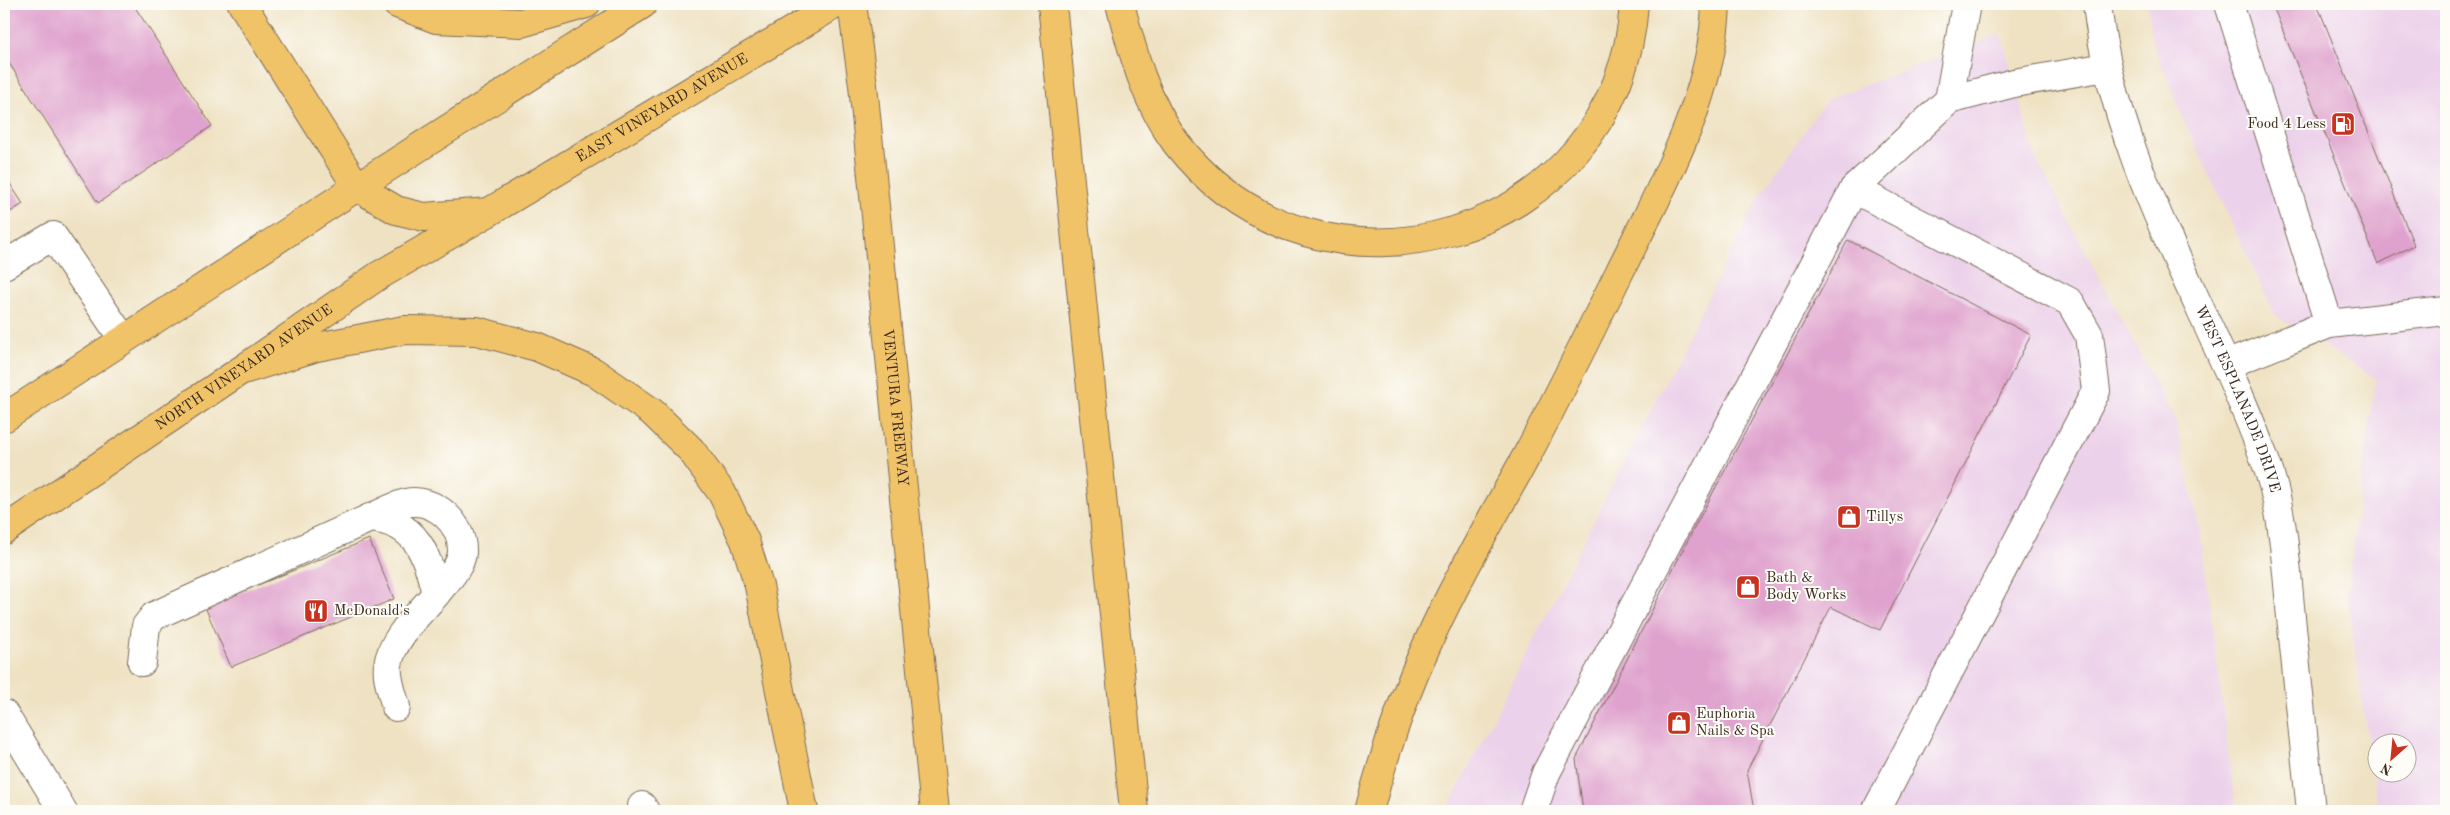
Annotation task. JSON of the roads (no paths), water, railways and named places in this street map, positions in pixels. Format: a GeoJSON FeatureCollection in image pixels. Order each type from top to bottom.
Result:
{"type":"FeatureCollection","features":[{"type":"Feature","properties":{"kind":"main road"},"geometry":{"type":"LineString","coordinates":[[242,4],[357,187],[396,210],[424,217],[489,212]]}},
{"type":"Feature","properties":{"kind":"main road"},"geometry":{"type":"LineString","coordinates":[[397,4],[436,19],[521,23],[586,4]]}},
{"type":"Feature","properties":{"kind":"main road"},"geometry":{"type":"LineString","coordinates":[[4,418],[74,374],[123,339],[357,187],[643,4]]}},
{"type":"Feature","properties":{"kind":"main road","name":"EAST VINEYARD AVENUE"},"geometry":{"type":"LineString","coordinates":[[489,212],[836,4]]}},
{"type":"Feature","properties":{"kind":"main road"},"geometry":{"type":"LineString","coordinates":[[843,4],[856,36]]}},
{"type":"Feature","properties":{"kind":"main road","name":"VENTURA FREEWAY"},"geometry":{"type":"LineString","coordinates":[[852,4],[863,85],[935,811]]}},
{"type":"Feature","properties":{"kind":"main road"},"geometry":{"type":"LineString","coordinates":[[1052,4],[1134,811]]}},
{"type":"Feature","properties":{"kind":"main road"},"geometry":{"type":"LineString","coordinates":[[1120,4],[1135,62],[1160,117],[1176,142],[1218,186],[1243,204],[1297,229],[1336,239],[1386,243],[1423,239],[1474,225],[1501,212],[1551,178],[1578,148],[1605,107],[1618,80],[1626,51],[1634,4]]}},
{"type":"Feature","properties":{"kind":"main road"},"geometry":{"type":"LineString","coordinates":[[1369,811],[1405,704],[1435,627],[1544,422],[1668,174],[1703,85],[1716,29],[1716,4]]}},
{"type":"Feature","properties":{"kind":"main road","name":"NORTH VINEYARD AVENUE"},"geometry":{"type":"LineString","coordinates":[[4,530],[240,372],[378,276],[489,212]]}},
{"type":"Feature","properties":{"kind":"main road"},"geometry":{"type":"LineString","coordinates":[[240,372],[317,347],[404,330],[477,331],[537,347],[594,372],[652,412],[696,457],[722,494],[745,541],[760,586],[804,811]]}},
{"type":"Feature","properties":{"kind":"street"},"geometry":{"type":"LineString","coordinates":[[1949,100],[1966,4]]}},
{"type":"Feature","properties":{"kind":"street","name":"WEST ESPLANADE DRIVE"},"geometry":{"type":"LineString","coordinates":[[2097,4],[2106,67],[2151,198],[2226,365],[2267,465],[2283,536],[2311,811]]}},
{"type":"Feature","properties":{"kind":"street"},"geometry":{"type":"LineString","coordinates":[[2229,4],[2329,324]]}},
{"type":"Feature","properties":{"kind":"street"},"geometry":{"type":"LineString","coordinates":[[1533,811],[1551,764],[1854,189],[1949,100],[2014,83],[2106,67]]}},
{"type":"Feature","properties":{"kind":"street"},"geometry":{"type":"LineString","coordinates":[[1854,189],[2070,302],[2090,335],[2096,391],[1876,811]]}},
{"type":"Feature","properties":{"kind":"street"},"geometry":{"type":"LineString","coordinates":[[4,265],[53,236],[123,339]]}},
{"type":"Feature","properties":{"kind":"street"},"geometry":{"type":"LineString","coordinates":[[2226,365],[2329,324],[2446,311]]}},
{"type":"Feature","properties":{"kind":"street"},"geometry":{"type":"LineString","coordinates":[[142,662],[146,626],[154,616],[407,503],[438,508],[450,517],[459,537],[462,552],[456,568],[406,630],[393,650],[388,666],[396,707]]}},
{"type":"Feature","properties":{"kind":"street"},"geometry":{"type":"LineString","coordinates":[[370,518],[386,520],[410,534],[429,564],[436,594]]}},
{"type":"Feature","properties":{"kind":"street"},"geometry":{"type":"LineString","coordinates":[[4,714],[63,811]]}},
{"type":"Feature","properties":{"kind":"place","name":"Food 4 Less"},"geometry":{"type":"Point","coordinates":[2343,124]}},
{"type":"Feature","properties":{"kind":"place","name":"Tillys"},"geometry":{"type":"Point","coordinates":[1849,517]}},
{"type":"Feature","properties":{"kind":"place","name":"Bath & Body Works"},"geometry":{"type":"Point","coordinates":[1748,587]}},
{"type":"Feature","properties":{"kind":"place","name":"McDonald's"},"geometry":{"type":"Point","coordinates":[316,611]}},
{"type":"Feature","properties":{"kind":"place","name":"Euphoria Nails & Spa"},"geometry":{"type":"Point","coordinates":[1679,723]}}]}
